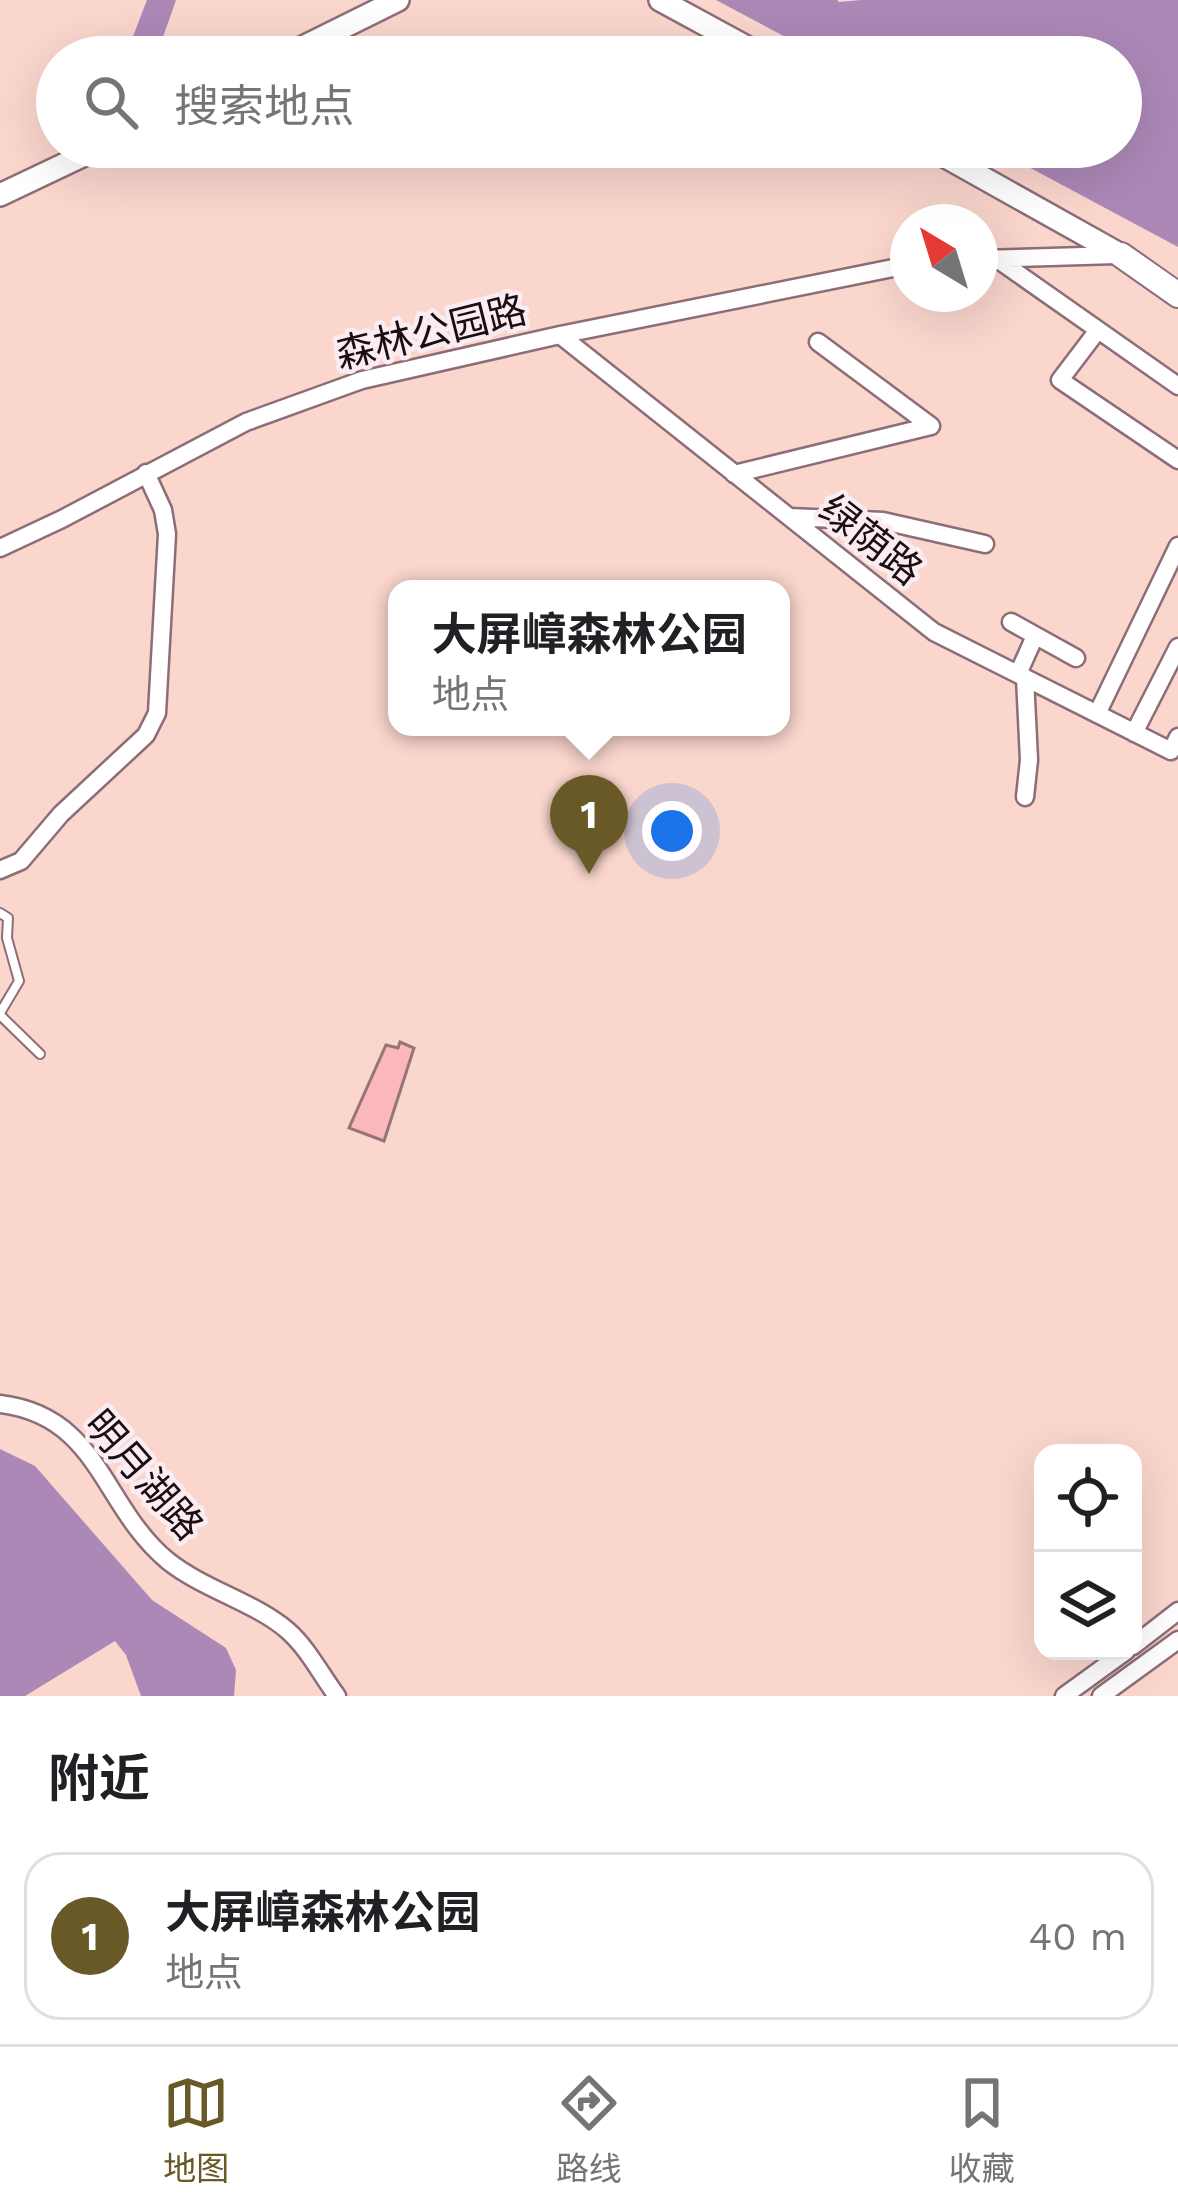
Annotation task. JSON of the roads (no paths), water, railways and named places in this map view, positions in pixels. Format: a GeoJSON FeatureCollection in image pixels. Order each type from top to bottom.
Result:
{"type":"FeatureCollection","features":[{"type":"Feature","properties":{"kind":"main road"},"geometry":{"type":"LineString","coordinates":[[1121,255],[1144,257],[1178,274]]}},
{"type":"Feature","properties":{"kind":"main road"},"geometry":{"type":"LineString","coordinates":[[1121,255],[1178,295]]}},
{"type":"Feature","properties":{"kind":"street"},"geometry":{"type":"LineString","coordinates":[[325,36],[398,0]]}},
{"type":"Feature","properties":{"kind":"street"},"geometry":{"type":"LineString","coordinates":[[660,0],[726,36]]}},
{"type":"Feature","properties":{"kind":"street"},"geometry":{"type":"LineString","coordinates":[[0,195],[57,168]]}},
{"type":"Feature","properties":{"kind":"street"},"geometry":{"type":"LineString","coordinates":[[966,168],[1121,255]]}},
{"type":"Feature","properties":{"kind":"street"},"geometry":{"type":"LineString","coordinates":[[998,259],[1121,255]]}},
{"type":"Feature","properties":{"kind":"street"},"geometry":{"type":"LineString","coordinates":[[998,265],[1178,386]]}},
{"type":"Feature","properties":{"kind":"street","name":"森林公园路"},"geometry":{"type":"LineString","coordinates":[[0,548],[246,422],[362,380],[890,269]]}},
{"type":"Feature","properties":{"kind":"street"},"geometry":{"type":"LineString","coordinates":[[1098,330],[1060,380],[1178,460]]}},
{"type":"Feature","properties":{"kind":"street","name":"绿荫路"},"geometry":{"type":"LineString","coordinates":[[560,335],[934,632],[1134,733],[1174,744]]}},
{"type":"Feature","properties":{"kind":"street"},"geometry":{"type":"LineString","coordinates":[[734,474],[931,426],[818,342]]}},
{"type":"Feature","properties":{"kind":"street"},"geometry":{"type":"LineString","coordinates":[[0,870],[21,861],[61,814],[146,736],[157,712],[167,534],[164,510],[146,473]]}},
{"type":"Feature","properties":{"kind":"street"},"geometry":{"type":"LineString","coordinates":[[789,517],[883,521],[986,544]]}},
{"type":"Feature","properties":{"kind":"street"},"geometry":{"type":"LineString","coordinates":[[1096,714],[1178,546]]}},
{"type":"Feature","properties":{"kind":"street"},"geometry":{"type":"LineString","coordinates":[[1011,622],[1076,658]]}},
{"type":"Feature","properties":{"kind":"street"},"geometry":{"type":"LineString","coordinates":[[1025,797],[1029,760],[1022,676],[1036,636]]}},
{"type":"Feature","properties":{"kind":"street"},"geometry":{"type":"LineString","coordinates":[[1134,733],[1178,647]]}},
{"type":"Feature","properties":{"kind":"street","name":"明月湖路"},"geometry":{"type":"LineString","coordinates":[[0,1404],[44,1416],[72,1434],[146,1538],[169,1562],[286,1629],[337,1696]]}},
{"type":"Feature","properties":{"kind":"street"},"geometry":{"type":"LineString","coordinates":[[1142,1639],[1178,1611]]}},
{"type":"Feature","properties":{"kind":"street"},"geometry":{"type":"LineString","coordinates":[[1101,1696],[1178,1640]]}},
{"type":"Feature","properties":{"kind":"street"},"geometry":{"type":"LineString","coordinates":[[1064,1696],[1114,1660]]}},
{"type":"Feature","properties":{"kind":"lane"},"geometry":{"type":"LineString","coordinates":[[0,913],[8,918],[4,933],[19,982],[0,1014],[40,1054]]}},
{"type":"Feature","properties":{"kind":"place","name":"大屏嶂森林公园"},"geometry":{"type":"Point","coordinates":[589,874]}}]}
